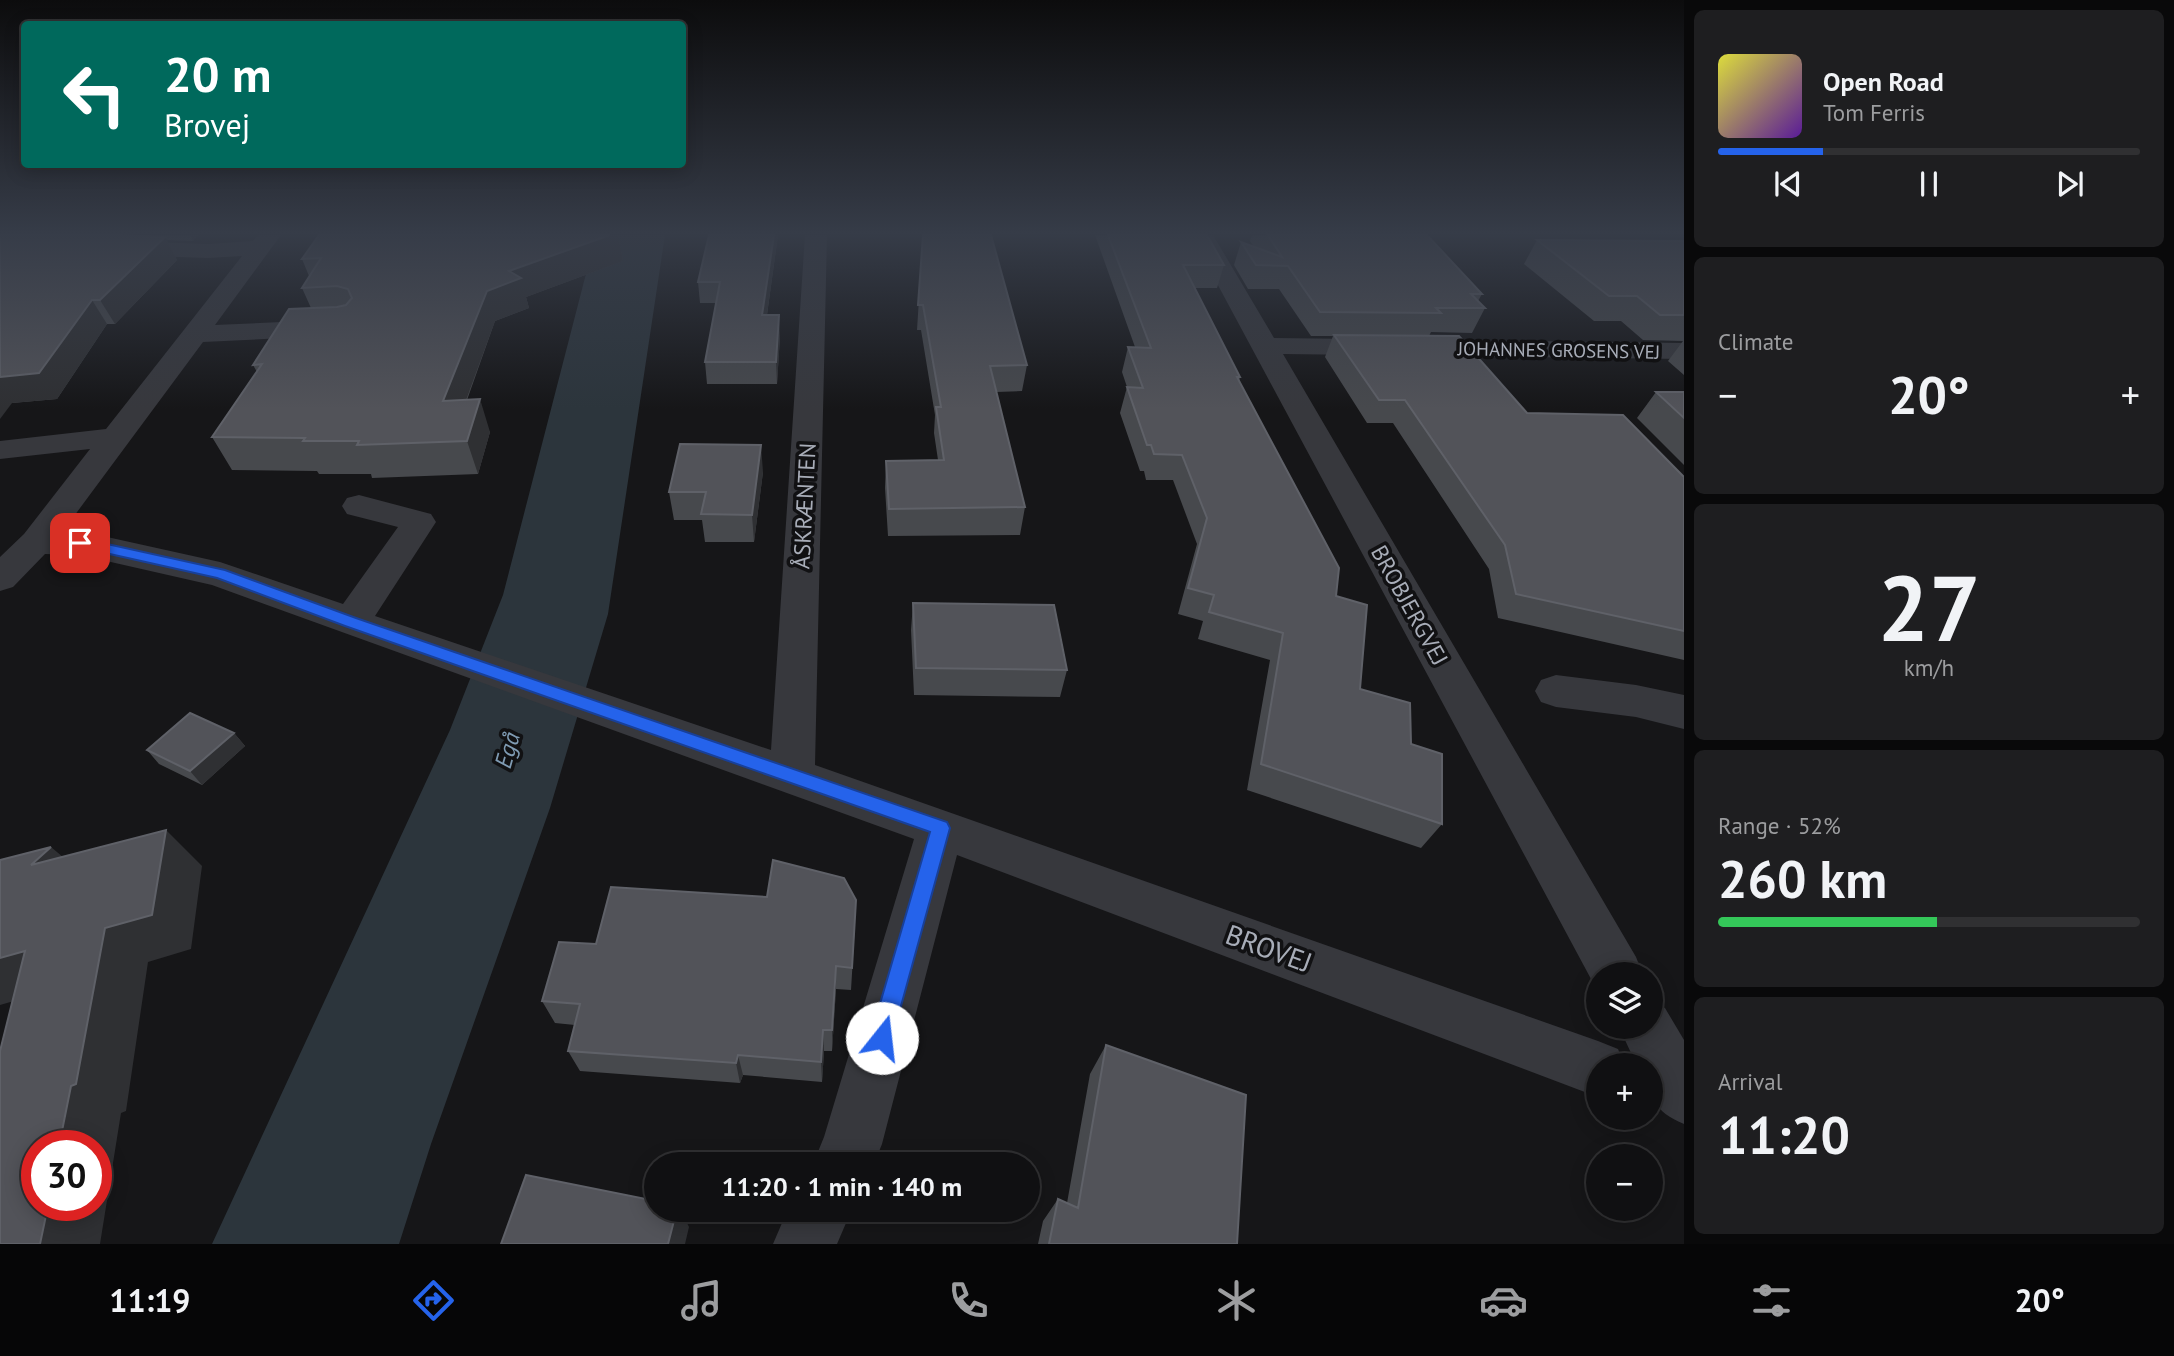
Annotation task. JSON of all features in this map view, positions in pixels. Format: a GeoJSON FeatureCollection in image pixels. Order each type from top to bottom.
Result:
{"type":"FeatureCollection","features":[{"type":"Feature","properties":{"kind":"street"},"geometry":{"type":"LineString","coordinates":[[0,578],[36,542],[226,293]]}},
{"type":"Feature","properties":{"kind":"street","name":"ÅSKRÆNTEN"},"geometry":{"type":"LineString","coordinates":[[792,776],[813,293]]}},
{"type":"Feature","properties":{"kind":"street","name":"BROBJERGVEJ"},"geometry":{"type":"LineString","coordinates":[[1235,293],[1610,962]]}},
{"type":"Feature","properties":{"kind":"street"},"geometry":{"type":"LineString","coordinates":[[194,334],[349,327]]}},
{"type":"Feature","properties":{"kind":"street","name":"JOHANNES GROSENS VEJ"},"geometry":{"type":"LineString","coordinates":[[1266,346],[1684,351]]}},
{"type":"Feature","properties":{"kind":"street"},"geometry":{"type":"LineString","coordinates":[[0,450],[116,437]]}},
{"type":"Feature","properties":{"kind":"street"},"geometry":{"type":"LineString","coordinates":[[351,622],[419,522],[359,506]]}},
{"type":"Feature","properties":{"kind":"street","name":"BROVEJ"},"geometry":{"type":"LineString","coordinates":[[36,542],[80,543],[220,573],[351,622],[941,828],[1586,1065]]}},
{"type":"Feature","properties":{"kind":"street"},"geometry":{"type":"LineString","coordinates":[[1556,691],[1636,701],[1684,712]]}},
{"type":"Feature","properties":{"kind":"street"},"geometry":{"type":"LineString","coordinates":[[848,1152],[941,828]]}},
{"type":"Feature","properties":{"kind":"street"},"geometry":{"type":"LineString","coordinates":[[1652,1039],[1684,1098]]}},
{"type":"Feature","properties":{"kind":"street"},"geometry":{"type":"LineString","coordinates":[[1663,1092],[1684,1098]]}},
{"type":"Feature","properties":{"kind":"street"},"geometry":{"type":"LineString","coordinates":[[805,1244],[815,1222]]}},
{"type":"Feature","properties":{"kind":"water","name":"Egå"},"geometry":{"type":"Polygon","coordinates":[[[581,293],[656,293],[608,614],[550,808],[431,1144],[399,1244],[212,1244],[450,730],[503,595],[581,293]]]}},
{"type":"Feature","properties":{"kind":"building"},"geometry":{"type":"Polygon","coordinates":[[[0,293],[107,293],[100,300],[92,300],[39,373],[0,377],[0,293]]]}},
{"type":"Feature","properties":{"kind":"building"},"geometry":{"type":"Polygon","coordinates":[[[350,293],[486,293],[443,401],[480,399],[467,441],[357,445],[359,441],[212,437],[262,364],[253,365],[289,309],[337,307],[346,305],[352,298],[350,293]]]}},
{"type":"Feature","properties":{"kind":"building"},"geometry":{"type":"Polygon","coordinates":[[[718,293],[765,293],[762,315],[779,315],[776,362],[705,362],[718,293]]]}},
{"type":"Feature","properties":{"kind":"building"},"geometry":{"type":"Polygon","coordinates":[[[919,293],[1007,293],[1027,365],[990,366],[1025,507],[889,509],[886,461],[944,460],[936,407],[941,407],[923,305],[918,305],[919,293]]]}},
{"type":"Feature","properties":{"kind":"building"},"geometry":{"type":"Polygon","coordinates":[[[1130,293],[1197,293],[1240,377],[1237,377],[1339,568],[1336,596],[1367,605],[1360,689],[1410,703],[1411,744],[1442,754],[1442,824],[1261,764],[1283,633],[1209,612],[1214,595],[1188,588],[1207,518],[1182,455],[1154,454],[1151,445],[1147,445],[1127,387],[1143,388],[1128,347],[1151,348],[1130,293]]]}},
{"type":"Feature","properties":{"kind":"building"},"geometry":{"type":"Polygon","coordinates":[[[1307,293],[1481,293],[1471,294],[1485,308],[1436,308],[1441,313],[1320,312],[1307,293]]]}},
{"type":"Feature","properties":{"kind":"building"},"geometry":{"type":"Polygon","coordinates":[[[1605,293],[1684,293],[1684,315],[1660,315],[1637,296],[1609,296],[1605,293]]]}},
{"type":"Feature","properties":{"kind":"building"},"geometry":{"type":"Polygon","coordinates":[[[1334,335],[1459,336],[1527,413],[1623,415],[1684,477],[1684,631],[1516,594],[1505,545],[1405,400],[1379,400],[1334,335]]]}},
{"type":"Feature","properties":{"kind":"building"},"geometry":{"type":"Polygon","coordinates":[[[1656,392],[1684,392],[1684,418],[1656,392]]]}},
{"type":"Feature","properties":{"kind":"building"},"geometry":{"type":"Polygon","coordinates":[[[680,444],[761,445],[752,515],[701,514],[706,492],[669,492],[680,444]]]}},
{"type":"Feature","properties":{"kind":"building"},"geometry":{"type":"Polygon","coordinates":[[[913,603],[1054,605],[1067,670],[916,668],[913,603]]]}},
{"type":"Feature","properties":{"kind":"building"},"geometry":{"type":"Polygon","coordinates":[[[190,713],[234,733],[190,771],[147,750],[190,713]]]}},
{"type":"Feature","properties":{"kind":"building"},"geometry":{"type":"Polygon","coordinates":[[[166,830],[152,915],[105,928],[76,1084],[71,1086],[62,1130],[21,1130],[21,1221],[45,1221],[40,1244],[0,1244],[0,1051],[25,951],[0,958],[0,860],[51,847],[31,865],[166,830]]]}},
{"type":"Feature","properties":{"kind":"building"},"geometry":{"type":"Polygon","coordinates":[[[773,860],[844,878],[856,900],[852,968],[836,966],[832,1030],[823,1030],[821,1062],[738,1055],[736,1063],[568,1051],[580,1004],[542,1001],[559,942],[596,944],[611,887],[767,897],[773,860]]]}},
{"type":"Feature","properties":{"kind":"building"},"geometry":{"type":"Polygon","coordinates":[[[1106,1045],[1246,1095],[1237,1244],[1049,1244],[1058,1199],[1078,1208],[1106,1045]]]}},
{"type":"Feature","properties":{"kind":"building"},"geometry":{"type":"Polygon","coordinates":[[[526,1175],[644,1199],[644,1222],[674,1222],[668,1244],[501,1244],[526,1175]]]}},
{"type":"Feature","properties":{"kind":"route"},"geometry":{"type":"LineString","coordinates":[[80,543],[220,573],[351,622],[941,828],[882,1038]]}}]}
